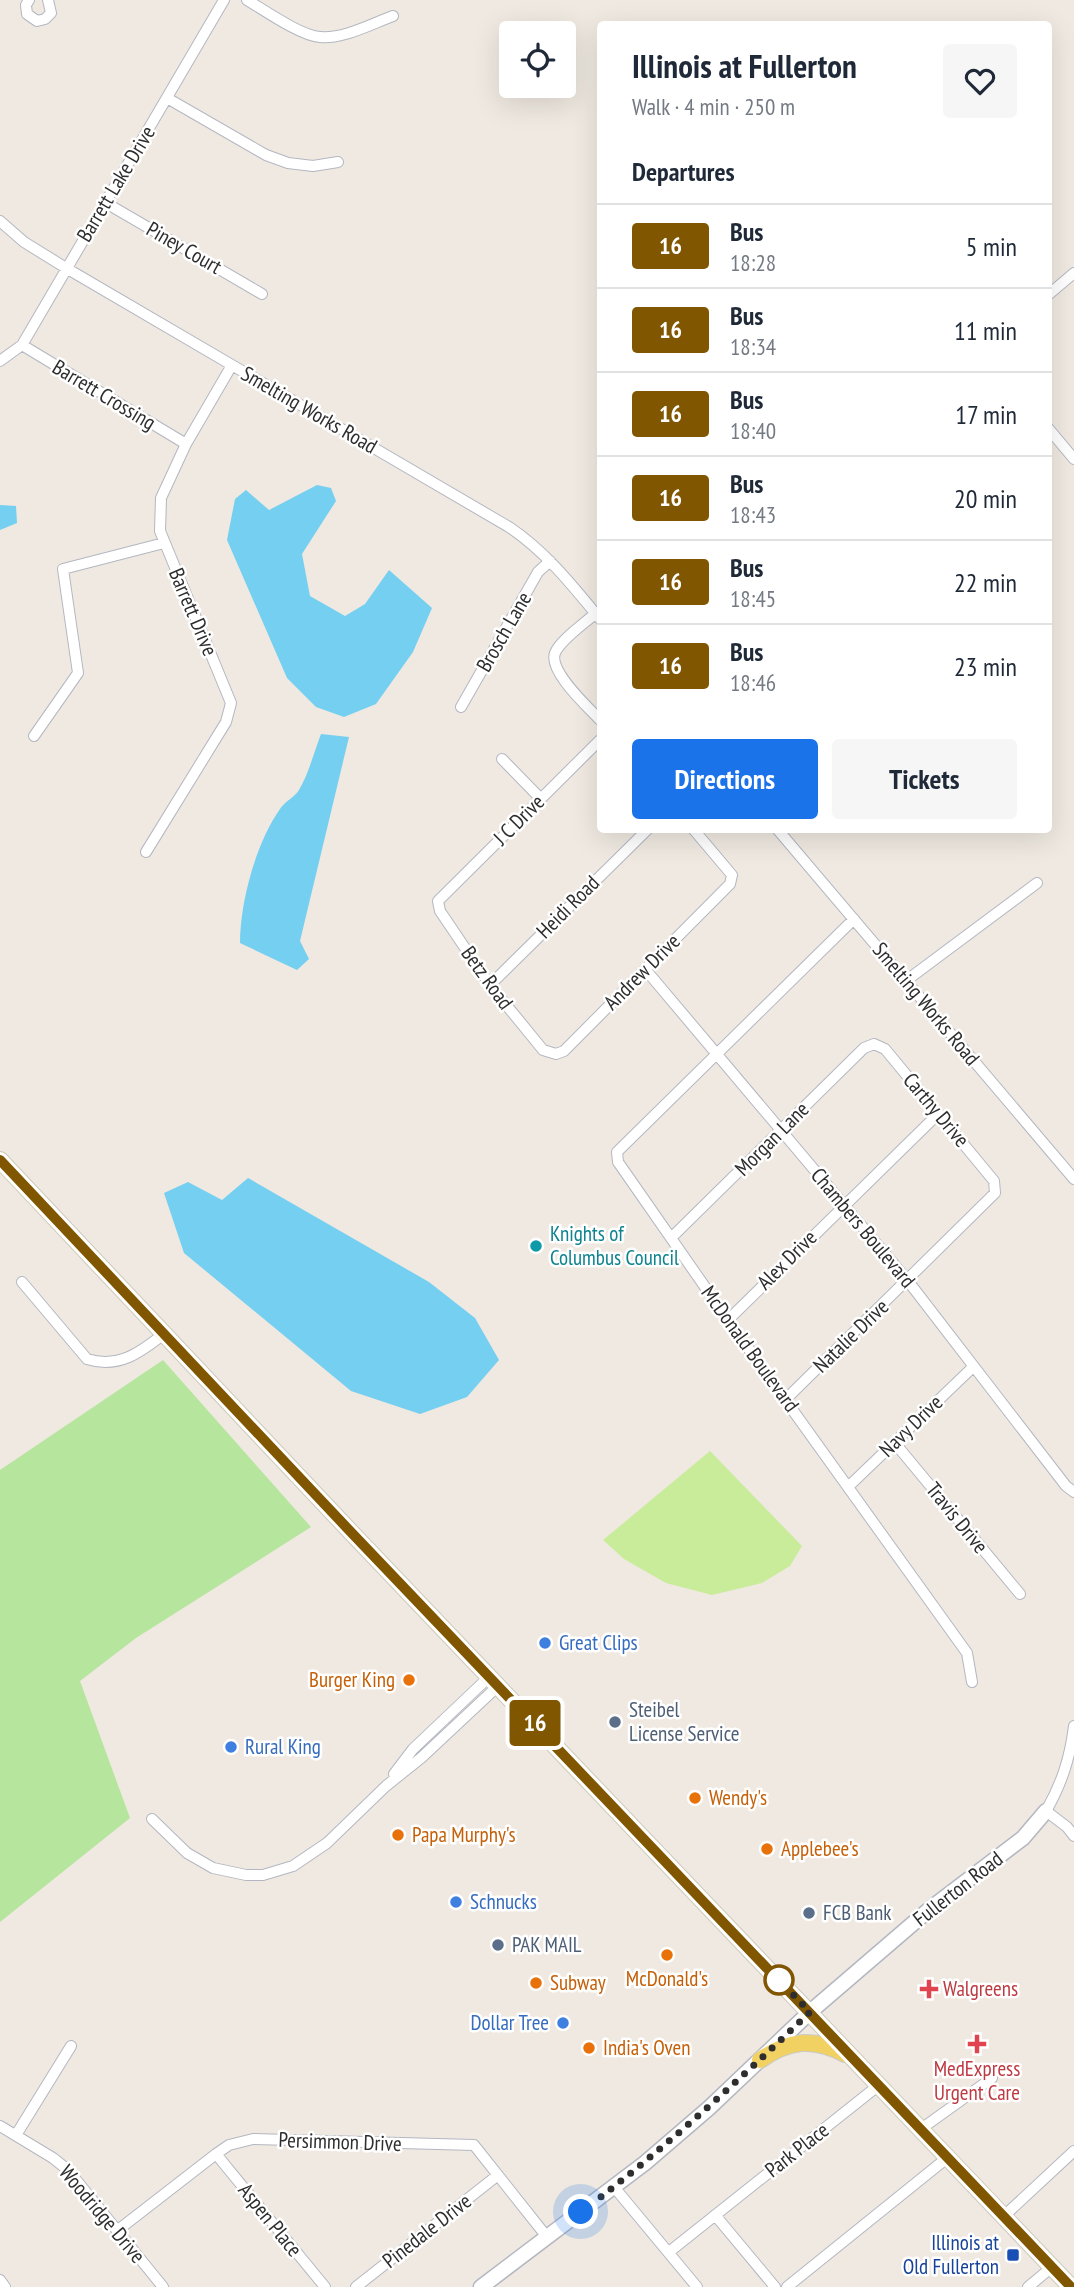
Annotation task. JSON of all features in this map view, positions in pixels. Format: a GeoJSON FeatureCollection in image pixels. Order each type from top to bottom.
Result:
{"type":"FeatureCollection","features":[{"type":"Feature","properties":{"kind":"main road"},"geometry":{"type":"LineString","coordinates":[[0,1160],[1071,2287]]}},
{"type":"Feature","properties":{"kind":"main road"},"geometry":{"type":"LineString","coordinates":[[760,2060],[775,2050],[804,2041],[833,2048],[854,2059]]}},
{"type":"Feature","properties":{"kind":"street"},"geometry":{"type":"LineString","coordinates":[[29,0],[26,5],[27,14],[37,21],[45,19],[51,13],[48,0]]}},
{"type":"Feature","properties":{"kind":"street","name":"Barrett Lake Drive"},"geometry":{"type":"LineString","coordinates":[[0,361],[22,345],[224,0]]}},
{"type":"Feature","properties":{"kind":"street"},"geometry":{"type":"LineString","coordinates":[[247,0],[296,28],[319,37],[348,33],[393,16]]}},
{"type":"Feature","properties":{"kind":"street"},"geometry":{"type":"LineString","coordinates":[[167,98],[267,155],[288,163],[313,166],[338,162]]}},
{"type":"Feature","properties":{"kind":"street","name":"Piney Court"},"geometry":{"type":"LineString","coordinates":[[106,203],[262,294]]}},
{"type":"Feature","properties":{"kind":"street","name":"Smelting Works Road"},"geometry":{"type":"LineString","coordinates":[[0,221],[24,242],[66,268],[509,527],[551,561],[597,615]]}},
{"type":"Feature","properties":{"kind":"street"},"geometry":{"type":"LineString","coordinates":[[1052,292],[1074,273]]}},
{"type":"Feature","properties":{"kind":"street","name":"Barrett Crossing"},"geometry":{"type":"LineString","coordinates":[[22,345],[186,444]]}},
{"type":"Feature","properties":{"kind":"street","name":"Barrett Drive"},"geometry":{"type":"LineString","coordinates":[[146,852],[226,722],[231,703],[163,543],[160,531],[160,499],[186,444],[232,365]]}},
{"type":"Feature","properties":{"kind":"street"},"geometry":{"type":"LineString","coordinates":[[1052,433],[1074,458]]}},
{"type":"Feature","properties":{"kind":"street"},"geometry":{"type":"LineString","coordinates":[[34,737],[78,673],[63,569],[163,543]]}},
{"type":"Feature","properties":{"kind":"street","name":"Brosch Lane"},"geometry":{"type":"LineString","coordinates":[[461,707],[538,572],[551,561]]}},
{"type":"Feature","properties":{"kind":"street"},"geometry":{"type":"LineString","coordinates":[[597,617],[559,646],[554,654],[554,664],[559,674],[597,717]]}},
{"type":"Feature","properties":{"kind":"street","name":"J C Drive"},"geometry":{"type":"LineString","coordinates":[[438,901],[597,743]]}},
{"type":"Feature","properties":{"kind":"street"},"geometry":{"type":"LineString","coordinates":[[502,759],[541,799]]}},
{"type":"Feature","properties":{"kind":"street","name":"Heidi Road"},"geometry":{"type":"LineString","coordinates":[[490,985],[644,833]]}},
{"type":"Feature","properties":{"kind":"street","name":"Andrew Drive"},"geometry":{"type":"LineString","coordinates":[[543,1050],[556,1054],[564,1051],[730,884],[732,875],[697,833]]}},
{"type":"Feature","properties":{"kind":"street","name":"Smelting Works Road"},"geometry":{"type":"LineString","coordinates":[[781,833],[1074,1179]]}},
{"type":"Feature","properties":{"kind":"street"},"geometry":{"type":"LineString","coordinates":[[907,980],[1037,883]]}},
{"type":"Feature","properties":{"kind":"street","name":"Betz Road"},"geometry":{"type":"LineString","coordinates":[[438,901],[440,911],[490,985],[543,1050]]}},
{"type":"Feature","properties":{"kind":"street","name":"McDonald Boulevard"},"geometry":{"type":"LineString","coordinates":[[854,919],[617,1152],[618,1162],[967,1653],[972,1682]]}},
{"type":"Feature","properties":{"kind":"street","name":"Chambers Boulevard"},"geometry":{"type":"LineString","coordinates":[[645,970],[908,1281],[1066,1486],[1074,1492]]}},
{"type":"Feature","properties":{"kind":"street","name":"Carthy Drive"},"geometry":{"type":"LineString","coordinates":[[874,1044],[885,1049],[994,1181]]}},
{"type":"Feature","properties":{"kind":"street","name":"Morgan Lane"},"geometry":{"type":"LineString","coordinates":[[671,1238],[864,1048],[874,1044]]}},
{"type":"Feature","properties":{"kind":"street","name":"Alex Drive"},"geometry":{"type":"LineString","coordinates":[[728,1320],[938,1114]]}},
{"type":"Feature","properties":{"kind":"street","name":"Natalie Drive"},"geometry":{"type":"LineString","coordinates":[[786,1399],[995,1193],[994,1181]]}},
{"type":"Feature","properties":{"kind":"street"},"geometry":{"type":"LineString","coordinates":[[22,1282],[87,1359],[100,1363],[114,1362],[136,1355],[165,1333]]}},
{"type":"Feature","properties":{"kind":"street","name":"Navy Drive"},"geometry":{"type":"LineString","coordinates":[[849,1486],[973,1367]]}},
{"type":"Feature","properties":{"kind":"street","name":"Travis Drive"},"geometry":{"type":"LineString","coordinates":[[894,1442],[1020,1594]]}},
{"type":"Feature","properties":{"kind":"street"},"geometry":{"type":"LineString","coordinates":[[152,1819],[174,1842],[202,1863],[232,1873],[263,1875],[293,1866],[327,1843],[386,1786],[421,1758],[494,1681]]}},
{"type":"Feature","properties":{"kind":"street"},"geometry":{"type":"LineString","coordinates":[[1074,1726],[1071,1754],[1062,1784],[1046,1811],[1074,1836]]}},
{"type":"Feature","properties":{"kind":"street","name":"Fullerton Road"},"geometry":{"type":"LineString","coordinates":[[481,2287],[614,2187],[709,2108],[810,2012],[932,1907],[1023,1838],[1046,1811]]}},
{"type":"Feature","properties":{"kind":"street"},"geometry":{"type":"LineString","coordinates":[[16,2135],[71,2046]]}},
{"type":"Feature","properties":{"kind":"street"},"geometry":{"type":"LineString","coordinates":[[921,2129],[992,2078]]}},
{"type":"Feature","properties":{"kind":"street","name":"Park Place"},"geometry":{"type":"LineString","coordinates":[[669,2252],[879,2085]]}},
{"type":"Feature","properties":{"kind":"street","name":"Woodridge Drive"},"geometry":{"type":"LineString","coordinates":[[0,2126],[68,2170],[163,2287]]}},
{"type":"Feature","properties":{"kind":"street","name":"Persimmon Drive"},"geometry":{"type":"LineString","coordinates":[[118,2230],[216,2154],[229,2146],[253,2139],[474,2146],[547,2237]]}},
{"type":"Feature","properties":{"kind":"street"},"geometry":{"type":"LineString","coordinates":[[1004,2216],[1074,2151]]}},
{"type":"Feature","properties":{"kind":"street","name":"Aspen Place"},"geometry":{"type":"LineString","coordinates":[[216,2154],[325,2287]]}},
{"type":"Feature","properties":{"kind":"street"},"geometry":{"type":"LineString","coordinates":[[787,2287],[947,2158]]}},
{"type":"Feature","properties":{"kind":"street","name":"Pinedale Drive"},"geometry":{"type":"LineString","coordinates":[[356,2287],[498,2175]]}},
{"type":"Feature","properties":{"kind":"street"},"geometry":{"type":"LineString","coordinates":[[614,2187],[697,2287]]}},
{"type":"Feature","properties":{"kind":"street"},"geometry":{"type":"LineString","coordinates":[[715,2215],[775,2287]]}},
{"type":"Feature","properties":{"kind":"street"},"geometry":{"type":"LineString","coordinates":[[1028,2287],[1052,2267]]}},
{"type":"Feature","properties":{"kind":"street"},"geometry":{"type":"LineString","coordinates":[[0,2280],[5,2287]]}},
{"type":"Feature","properties":{"kind":"green space"},"geometry":{"type":"Polygon","coordinates":[[[163,1360],[311,1527],[136,1638],[80,1681],[130,1818],[0,1922],[0,1470],[163,1360]]]}},
{"type":"Feature","properties":{"kind":"green space"},"geometry":{"type":"Polygon","coordinates":[[[710,1451],[802,1546],[790,1566],[762,1583],[712,1595],[666,1583],[624,1559],[603,1540],[710,1451]]]}},
{"type":"Feature","properties":{"kind":"water"},"geometry":{"type":"Polygon","coordinates":[[[317,485],[331,488],[336,501],[302,554],[310,596],[345,616],[365,604],[389,570],[432,608],[413,652],[376,704],[344,717],[316,707],[287,678],[227,540],[235,499],[246,490],[269,510],[317,485]]]}},
{"type":"Feature","properties":{"kind":"water"},"geometry":{"type":"Polygon","coordinates":[[[0,505],[16,506],[17,523],[0,530],[0,505]]]}},
{"type":"Feature","properties":{"kind":"water"},"geometry":{"type":"Polygon","coordinates":[[[321,734],[349,737],[300,941],[309,959],[297,970],[240,943],[241,927],[246,892],[264,839],[280,809],[299,790],[321,734]]]}},
{"type":"Feature","properties":{"kind":"water"},"geometry":{"type":"Polygon","coordinates":[[[248,1178],[429,1282],[475,1318],[499,1360],[467,1397],[420,1414],[351,1391],[184,1253],[164,1193],[188,1182],[222,1200],[248,1178]]]}},
{"type":"Feature","properties":{"kind":"bus line","name":"16"},"geometry":{"type":"LineString","coordinates":[[0,1160],[1071,2287]]}},
{"type":"Feature","properties":{"kind":"place","name":"Knights of Columbus Council"},"geometry":{"type":"Point","coordinates":[536,1246]}},
{"type":"Feature","properties":{"kind":"place","name":"Great Clips"},"geometry":{"type":"Point","coordinates":[545,1643]}},
{"type":"Feature","properties":{"kind":"place","name":"Burger King"},"geometry":{"type":"Point","coordinates":[409,1680]}},
{"type":"Feature","properties":{"kind":"place","name":"Steibel License Service"},"geometry":{"type":"Point","coordinates":[615,1722]}},
{"type":"Feature","properties":{"kind":"place","name":"Rural King"},"geometry":{"type":"Point","coordinates":[231,1747]}},
{"type":"Feature","properties":{"kind":"place","name":"Wendy's"},"geometry":{"type":"Point","coordinates":[695,1798]}},
{"type":"Feature","properties":{"kind":"place","name":"Papa Murphy's"},"geometry":{"type":"Point","coordinates":[398,1835]}},
{"type":"Feature","properties":{"kind":"place","name":"Applebee's"},"geometry":{"type":"Point","coordinates":[767,1849]}},
{"type":"Feature","properties":{"kind":"place","name":"Schnucks"},"geometry":{"type":"Point","coordinates":[456,1902]}},
{"type":"Feature","properties":{"kind":"place","name":"FCB Bank"},"geometry":{"type":"Point","coordinates":[809,1913]}},
{"type":"Feature","properties":{"kind":"place","name":"PAK MAIL"},"geometry":{"type":"Point","coordinates":[498,1945]}},
{"type":"Feature","properties":{"kind":"place","name":"McDonald's"},"geometry":{"type":"Point","coordinates":[667,1955]}},
{"type":"Feature","properties":{"kind":"place","name":"Subway"},"geometry":{"type":"Point","coordinates":[536,1983]}},
{"type":"Feature","properties":{"kind":"place","name":"Walgreens"},"geometry":{"type":"Point","coordinates":[929,1989]}},
{"type":"Feature","properties":{"kind":"place","name":"Dollar Tree"},"geometry":{"type":"Point","coordinates":[563,2023]}},
{"type":"Feature","properties":{"kind":"place","name":"MedExpress Urgent Care"},"geometry":{"type":"Point","coordinates":[977,2044]}},
{"type":"Feature","properties":{"kind":"place","name":"India's Oven"},"geometry":{"type":"Point","coordinates":[589,2048]}},
{"type":"Feature","properties":{"kind":"place","name":"Illinois at Old Fullerton"},"geometry":{"type":"Point","coordinates":[1013,2255]}},
{"type":"Feature","properties":{"kind":"route"},"geometry":{"type":"LineString","coordinates":[[581,2212],[629,2176],[709,2108],[810,2012],[777,1978],[779,1980]]}}]}
